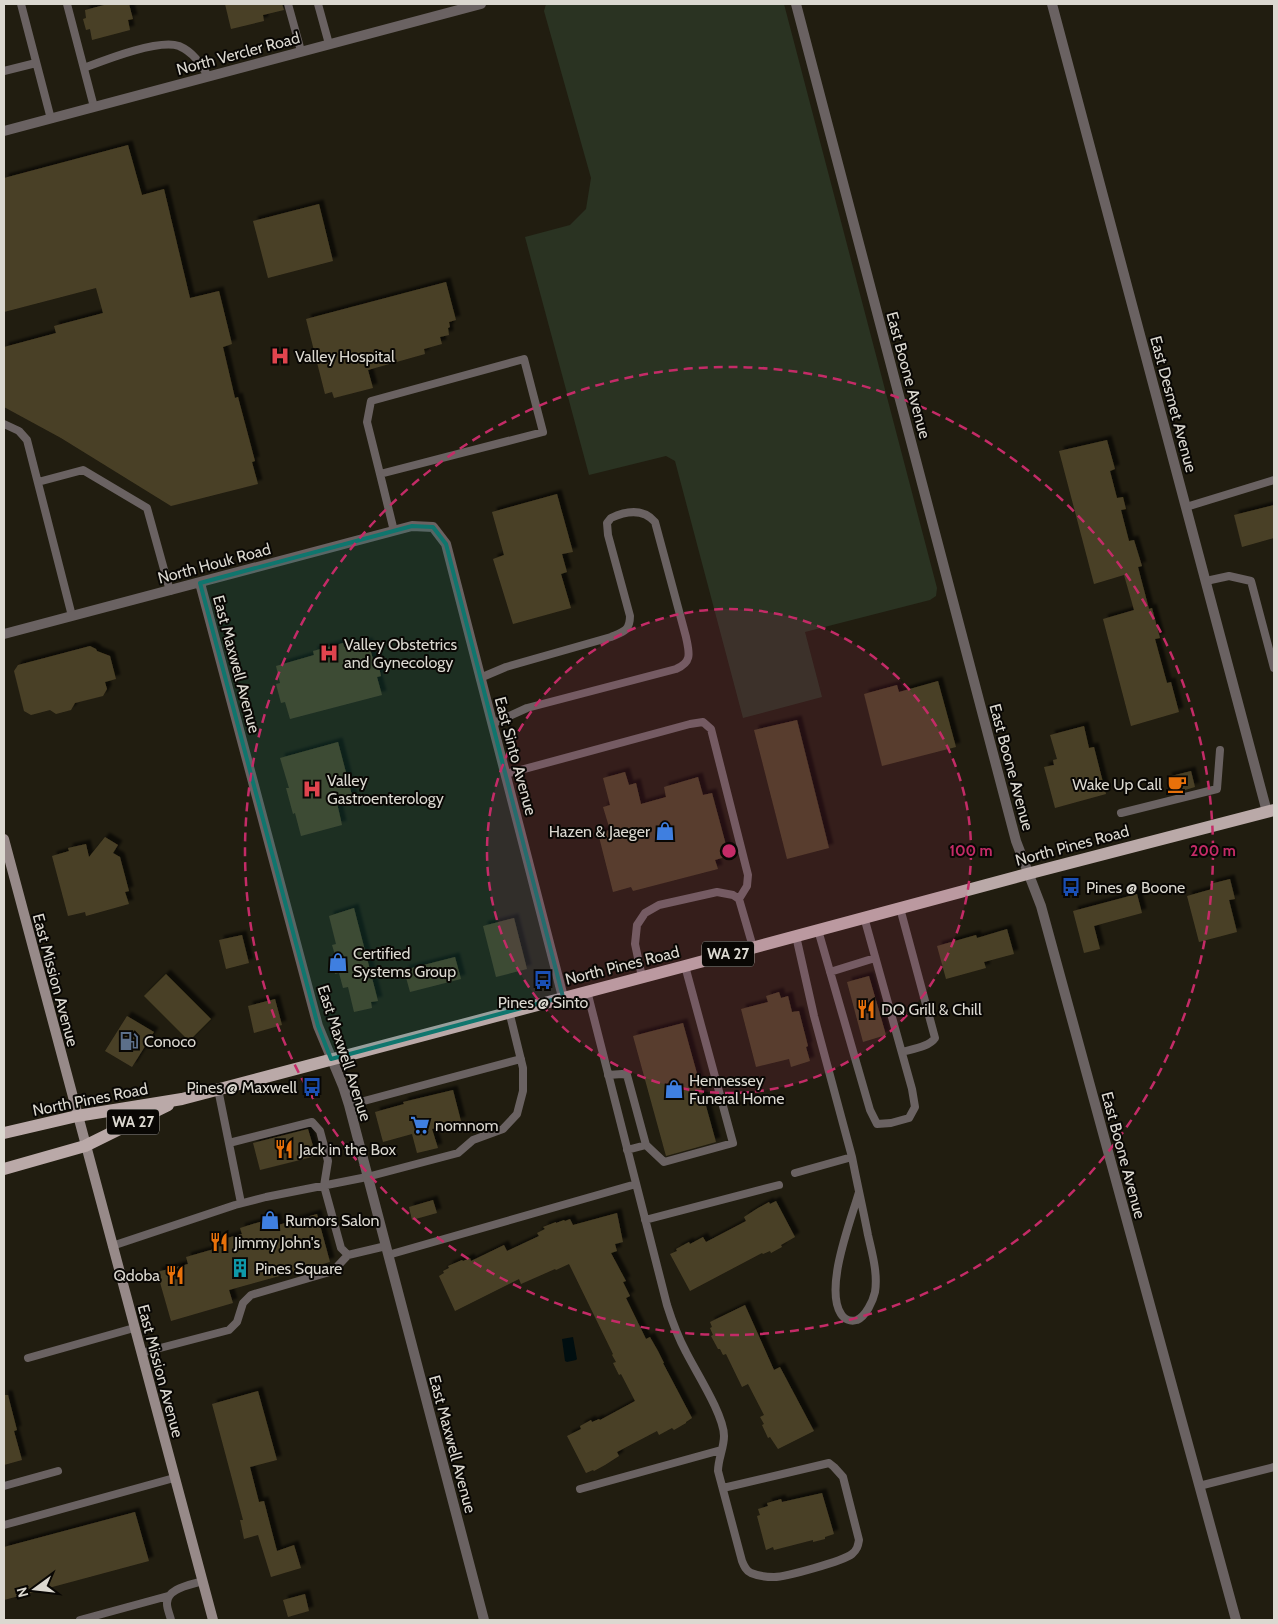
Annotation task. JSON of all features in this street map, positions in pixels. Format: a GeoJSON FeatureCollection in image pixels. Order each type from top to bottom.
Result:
{"type":"FeatureCollection","features":[{"type":"Feature","properties":{"kind":"main road","name":"North Pines Road"},"geometry":{"type":"LineString","coordinates":[[4,1133],[77,1116],[182,1099],[864,917],[1271,811]]}},
{"type":"Feature","properties":{"kind":"main road","name":"North Pines Road"},"geometry":{"type":"LineString","coordinates":[[4,1169],[85,1146],[182,1099]]}},
{"type":"Feature","properties":{"kind":"street","name":"North Vercler Road"},"geometry":{"type":"LineString","coordinates":[[4,131],[479,4]]}},
{"type":"Feature","properties":{"kind":"street","name":"East Boone Avenue"},"geometry":{"type":"LineString","coordinates":[[796,4],[1016,841],[1027,874],[1041,906],[1236,1620]]}},
{"type":"Feature","properties":{"kind":"street","name":"East Desmet Avenue"},"geometry":{"type":"LineString","coordinates":[[1052,4],[1206,581],[1271,811]]}},
{"type":"Feature","properties":{"kind":"street","name":"North Houk Road"},"geometry":{"type":"LineString","coordinates":[[4,634],[412,526],[433,526]]}},
{"type":"Feature","properties":{"kind":"street","name":"East Sinto Avenue"},"geometry":{"type":"LineString","coordinates":[[433,526],[446,544],[563,997]]}},
{"type":"Feature","properties":{"kind":"street","name":"East Maxwell Avenue"},"geometry":{"type":"LineString","coordinates":[[200,583],[318,1026],[343,1086],[484,1620]]}},
{"type":"Feature","properties":{"kind":"street","name":"East Mission Avenue"},"geometry":{"type":"LineString","coordinates":[[4,840],[213,1620]]}},
{"type":"Feature","properties":{"kind":"lane"},"geometry":{"type":"LineString","coordinates":[[21,4],[51,119]]}},
{"type":"Feature","properties":{"kind":"lane"},"geometry":{"type":"LineString","coordinates":[[67,4],[94,107]]}},
{"type":"Feature","properties":{"kind":"lane"},"geometry":{"type":"LineString","coordinates":[[288,4],[301,51]]}},
{"type":"Feature","properties":{"kind":"lane"},"geometry":{"type":"LineString","coordinates":[[318,4],[329,44]]}},
{"type":"Feature","properties":{"kind":"lane"},"geometry":{"type":"LineString","coordinates":[[84,68],[126,53],[168,45],[177,46],[188,51],[199,60],[208,76]]}},
{"type":"Feature","properties":{"kind":"lane"},"geometry":{"type":"LineString","coordinates":[[4,71],[36,63]]}},
{"type":"Feature","properties":{"kind":"lane"},"geometry":{"type":"LineString","coordinates":[[380,474],[543,432],[524,359],[371,401],[367,422],[394,531]]}},
{"type":"Feature","properties":{"kind":"lane"},"geometry":{"type":"LineString","coordinates":[[4,424],[19,431],[27,440],[72,616]]}},
{"type":"Feature","properties":{"kind":"lane"},"geometry":{"type":"LineString","coordinates":[[38,482],[83,470],[147,508],[170,591]]}},
{"type":"Feature","properties":{"kind":"lane"},"geometry":{"type":"LineString","coordinates":[[1186,507],[1274,480]]}},
{"type":"Feature","properties":{"kind":"lane"},"geometry":{"type":"LineString","coordinates":[[480,678],[512,665],[611,637],[628,628],[630,616],[608,535],[607,523],[611,518],[628,513],[638,512],[650,516],[655,522],[686,637],[689,653],[688,662],[676,669],[527,708],[492,724]]}},
{"type":"Feature","properties":{"kind":"lane"},"geometry":{"type":"LineString","coordinates":[[1206,581],[1229,576],[1251,582],[1274,668]]}},
{"type":"Feature","properties":{"kind":"lane"},"geometry":{"type":"LineString","coordinates":[[506,774],[703,722],[711,729],[748,875],[747,886],[739,899]]}},
{"type":"Feature","properties":{"kind":"lane"},"geometry":{"type":"LineString","coordinates":[[1121,813],[1217,789],[1220,750]]}},
{"type":"Feature","properties":{"kind":"lane"},"geometry":{"type":"LineString","coordinates":[[642,977],[635,944],[638,925],[645,913],[659,905],[717,892],[733,895],[739,899],[753,947]]}},
{"type":"Feature","properties":{"kind":"lane"},"geometry":{"type":"LineString","coordinates":[[900,908],[935,1038],[926,1045],[902,1052]]}},
{"type":"Feature","properties":{"kind":"lane"},"geometry":{"type":"LineString","coordinates":[[818,930],[870,1110],[877,1124],[891,1123],[909,1118],[915,1107],[912,1089],[864,917]]}},
{"type":"Feature","properties":{"kind":"lane"},"geometry":{"type":"LineString","coordinates":[[796,936],[814,1016],[852,1157],[873,1260],[876,1278],[875,1293],[869,1307],[856,1320],[849,1320],[843,1317],[838,1310],[836,1283],[840,1254],[859,1192]]}},
{"type":"Feature","properties":{"kind":"lane"},"geometry":{"type":"LineString","coordinates":[[830,972],[875,958]]}},
{"type":"Feature","properties":{"kind":"lane"},"geometry":{"type":"LineString","coordinates":[[608,1075],[622,1074],[627,1076],[646,1145],[664,1162],[733,1143],[685,966]]}},
{"type":"Feature","properties":{"kind":"lane"},"geometry":{"type":"LineString","coordinates":[[587,991],[673,1325],[718,1414],[724,1436],[718,1460],[718,1470],[745,1568],[749,1572],[776,1577],[850,1555],[858,1547],[859,1540],[843,1477],[834,1466],[829,1464],[723,1488]]}},
{"type":"Feature","properties":{"kind":"lane"},"geometry":{"type":"LineString","coordinates":[[112,1246],[241,1203],[367,1177],[458,1153],[473,1140],[503,1129],[518,1114],[523,1091],[521,1058],[509,1011]]}},
{"type":"Feature","properties":{"kind":"lane"},"geometry":{"type":"LineString","coordinates":[[348,1105],[521,1058]]}},
{"type":"Feature","properties":{"kind":"lane"},"geometry":{"type":"LineString","coordinates":[[218,1089],[241,1203]]}},
{"type":"Feature","properties":{"kind":"lane"},"geometry":{"type":"LineString","coordinates":[[229,1143],[312,1122],[320,1131],[328,1161],[324,1186],[342,1248],[348,1255]]}},
{"type":"Feature","properties":{"kind":"lane"},"geometry":{"type":"LineString","coordinates":[[627,1150],[646,1145]]}},
{"type":"Feature","properties":{"kind":"lane"},"geometry":{"type":"LineString","coordinates":[[795,1173],[852,1157]]}},
{"type":"Feature","properties":{"kind":"lane"},"geometry":{"type":"LineString","coordinates":[[141,1353],[229,1330],[237,1322],[243,1303],[251,1295],[333,1270],[348,1255],[387,1251],[636,1184]]}},
{"type":"Feature","properties":{"kind":"lane"},"geometry":{"type":"LineString","coordinates":[[645,1220],[779,1185]]}},
{"type":"Feature","properties":{"kind":"lane"},"geometry":{"type":"LineString","coordinates":[[28,1358],[134,1328]]}},
{"type":"Feature","properties":{"kind":"lane"},"geometry":{"type":"LineString","coordinates":[[580,1488],[721,1450]]}},
{"type":"Feature","properties":{"kind":"lane"},"geometry":{"type":"LineString","coordinates":[[1199,1486],[1274,1467]]}},
{"type":"Feature","properties":{"kind":"lane"},"geometry":{"type":"LineString","coordinates":[[4,1486],[58,1472]]}},
{"type":"Feature","properties":{"kind":"lane"},"geometry":{"type":"LineString","coordinates":[[4,1525],[174,1478]]}},
{"type":"Feature","properties":{"kind":"lane"},"geometry":{"type":"LineString","coordinates":[[80,1620],[168,1596],[174,1591],[202,1581]]}},
{"type":"Feature","properties":{"kind":"lane"},"geometry":{"type":"LineString","coordinates":[[168,1596],[167,1604],[171,1620]]}},
{"type":"Feature","properties":{"kind":"highlighted area"},"geometry":{"type":"Polygon","coordinates":[[[412,526],[433,527],[446,544],[563,997],[331,1059],[318,1026],[200,583],[412,526]]]}},
{"type":"Feature","properties":{"kind":"green space"},"geometry":{"type":"Polygon","coordinates":[[[546,4],[784,4],[937,588],[936,596],[930,600],[805,632],[822,697],[743,718],[675,461],[666,456],[589,475],[525,237],[570,225],[586,209],[591,178],[544,11],[546,4]]]}},
{"type":"Feature","properties":{"kind":"shaded area"},"geometry":{"type":"Polygon","coordinates":[[[573,1337],[577,1359],[567,1362],[565,1361],[562,1339],[573,1337]]]}},
{"type":"Feature","properties":{"kind":"building"},"geometry":{"type":"Polygon","coordinates":[[[108,4],[129,4],[133,19],[128,20],[130,30],[92,40],[90,29],[86,30],[83,19],[86,18],[85,10],[108,4]]]}},
{"type":"Feature","properties":{"kind":"building"},"geometry":{"type":"Polygon","coordinates":[[[225,4],[282,4],[284,10],[263,15],[264,21],[231,29],[225,4]]]}},
{"type":"Feature","properties":{"kind":"building"},"geometry":{"type":"Polygon","coordinates":[[[128,145],[142,195],[164,189],[190,298],[219,291],[232,344],[223,347],[235,398],[238,397],[255,461],[252,462],[258,484],[171,506],[61,438],[4,407],[4,347],[56,333],[54,326],[103,313],[96,288],[4,312],[4,178],[128,145]]]}},
{"type":"Feature","properties":{"kind":"building"},"geometry":{"type":"Polygon","coordinates":[[[319,204],[333,261],[268,278],[253,221],[319,204]]]}},
{"type":"Feature","properties":{"kind":"building"},"geometry":{"type":"Polygon","coordinates":[[[446,282],[456,320],[449,322],[449,335],[440,337],[442,344],[424,349],[425,354],[368,370],[373,388],[334,398],[332,392],[325,394],[306,319],[446,282]]]}},
{"type":"Feature","properties":{"kind":"building"},"geometry":{"type":"Polygon","coordinates":[[[1107,440],[1115,469],[1110,471],[1117,498],[1123,497],[1126,509],[1121,510],[1129,541],[1134,540],[1142,566],[1138,567],[1149,609],[1152,608],[1160,638],[1155,639],[1167,683],[1171,682],[1179,712],[1131,726],[1103,619],[1134,610],[1124,575],[1094,584],[1059,451],[1107,440]]]}},
{"type":"Feature","properties":{"kind":"building"},"geometry":{"type":"Polygon","coordinates":[[[557,494],[573,552],[562,554],[567,572],[561,574],[571,608],[513,624],[493,559],[504,555],[492,512],[557,494]]]}},
{"type":"Feature","properties":{"kind":"building"},"geometry":{"type":"Polygon","coordinates":[[[1274,505],[1274,538],[1242,547],[1234,515],[1274,505]]]}},
{"type":"Feature","properties":{"kind":"building"},"geometry":{"type":"Polygon","coordinates":[[[368,642],[373,659],[377,658],[381,676],[377,677],[382,695],[290,719],[285,702],[281,703],[276,684],[280,683],[276,666],[314,655],[313,651],[343,643],[344,647],[368,642]]]}},
{"type":"Feature","properties":{"kind":"building"},"geometry":{"type":"Polygon","coordinates":[[[90,646],[110,656],[116,679],[105,682],[107,689],[103,696],[75,703],[71,710],[56,714],[50,710],[31,715],[24,711],[14,671],[18,665],[90,646]]]}},
{"type":"Feature","properties":{"kind":"building"},"geometry":{"type":"Polygon","coordinates":[[[938,681],[956,747],[882,766],[864,694],[897,685],[899,692],[938,681]]]}},
{"type":"Feature","properties":{"kind":"building"},"geometry":{"type":"Polygon","coordinates":[[[797,720],[829,848],[787,859],[754,730],[797,720]]]}},
{"type":"Feature","properties":{"kind":"building"},"geometry":{"type":"Polygon","coordinates":[[[1084,726],[1089,748],[1094,747],[1106,794],[1055,808],[1044,767],[1054,765],[1053,760],[1057,759],[1050,735],[1084,726]]]}},
{"type":"Feature","properties":{"kind":"building"},"geometry":{"type":"Polygon","coordinates":[[[338,742],[353,799],[337,803],[342,825],[301,836],[286,788],[289,788],[280,758],[338,742]]]}},
{"type":"Feature","properties":{"kind":"building","name":"Wake Up Call"},"geometry":{"type":"Polygon","coordinates":[[[1191,771],[1195,787],[1172,794],[1167,777],[1191,771]]]}},
{"type":"Feature","properties":{"kind":"building","name":"Hazen & Jaeger"},"geometry":{"type":"Polygon","coordinates":[[[625,772],[629,785],[636,783],[641,804],[666,797],[664,787],[698,777],[703,795],[712,793],[729,856],[715,860],[718,869],[633,891],[631,887],[613,892],[598,833],[610,830],[603,807],[610,805],[603,778],[625,772]]]}},
{"type":"Feature","properties":{"kind":"building"},"geometry":{"type":"Polygon","coordinates":[[[105,837],[118,845],[113,853],[120,857],[129,891],[125,892],[129,904],[86,916],[85,912],[68,916],[52,856],[69,851],[68,848],[86,844],[89,857],[105,837]]]}},
{"type":"Feature","properties":{"kind":"building"},"geometry":{"type":"Polygon","coordinates":[[[1230,879],[1235,899],[1229,900],[1237,932],[1199,942],[1187,896],[1212,889],[1210,884],[1230,879]]]}},
{"type":"Feature","properties":{"kind":"building"},"geometry":{"type":"Polygon","coordinates":[[[1137,894],[1142,913],[1094,926],[1100,949],[1084,953],[1073,911],[1137,894]]]}},
{"type":"Feature","properties":{"kind":"building"},"geometry":{"type":"Polygon","coordinates":[[[354,908],[378,1001],[371,1002],[372,1008],[354,1012],[348,987],[343,988],[339,973],[335,974],[332,959],[336,958],[332,945],[336,944],[329,916],[354,908]]]}},
{"type":"Feature","properties":{"kind":"building"},"geometry":{"type":"Polygon","coordinates":[[[514,918],[527,969],[496,977],[483,926],[514,918]]]}},
{"type":"Feature","properties":{"kind":"building"},"geometry":{"type":"Polygon","coordinates":[[[1007,929],[1014,954],[984,962],[986,968],[946,979],[937,946],[976,935],[977,938],[1007,929]]]}},
{"type":"Feature","properties":{"kind":"building"},"geometry":{"type":"Polygon","coordinates":[[[242,935],[249,963],[226,969],[219,940],[242,935]]]}},
{"type":"Feature","properties":{"kind":"building"},"geometry":{"type":"Polygon","coordinates":[[[455,957],[461,979],[410,992],[404,970],[455,957]]]}},
{"type":"Feature","properties":{"kind":"building"},"geometry":{"type":"Polygon","coordinates":[[[166,974],[211,1019],[189,1041],[144,996],[166,974]]]}},
{"type":"Feature","properties":{"kind":"building","name":"DQ Grill & Chill"},"geometry":{"type":"Polygon","coordinates":[[[869,976],[886,1035],[863,1042],[847,982],[869,976]]]}},
{"type":"Feature","properties":{"kind":"building"},"geometry":{"type":"Polygon","coordinates":[[[779,992],[781,998],[788,996],[792,1012],[799,1011],[810,1061],[791,1067],[789,1059],[756,1067],[741,1009],[768,1002],[766,996],[779,992]]]}},
{"type":"Feature","properties":{"kind":"building"},"geometry":{"type":"Polygon","coordinates":[[[275,999],[282,1025],[254,1033],[248,1006],[275,999]]]}},
{"type":"Feature","properties":{"kind":"building","name":"Conoco"},"geometry":{"type":"Polygon","coordinates":[[[127,1016],[154,1032],[132,1067],[105,1051],[127,1016]]]}},
{"type":"Feature","properties":{"kind":"building","name":"Hennessey Funeral Home"},"geometry":{"type":"Polygon","coordinates":[[[683,1023],[716,1142],[666,1156],[633,1036],[683,1023]]]}},
{"type":"Feature","properties":{"kind":"building","name":"nomnom"},"geometry":{"type":"Polygon","coordinates":[[[453,1090],[461,1121],[432,1129],[438,1148],[417,1153],[412,1134],[383,1142],[375,1112],[404,1104],[403,1102],[453,1090]]]}},
{"type":"Feature","properties":{"kind":"building","name":"Jack in the Box"},"geometry":{"type":"Polygon","coordinates":[[[308,1129],[316,1156],[260,1170],[253,1143],[308,1129]]]}},
{"type":"Feature","properties":{"kind":"building"},"geometry":{"type":"Polygon","coordinates":[[[433,1200],[437,1213],[412,1220],[409,1207],[433,1200]]]}},
{"type":"Feature","properties":{"kind":"building"},"geometry":{"type":"Polygon","coordinates":[[[776,1201],[795,1237],[771,1253],[770,1251],[762,1253],[690,1291],[670,1254],[689,1242],[690,1244],[703,1237],[706,1242],[746,1221],[744,1217],[758,1208],[769,1202],[770,1204],[776,1201]]]}},
{"type":"Feature","properties":{"kind":"building"},"geometry":{"type":"Polygon","coordinates":[[[617,1213],[623,1242],[615,1244],[617,1251],[611,1253],[626,1281],[623,1282],[630,1296],[626,1298],[646,1339],[650,1337],[658,1351],[692,1418],[674,1430],[672,1428],[659,1435],[657,1431],[617,1452],[619,1456],[605,1465],[586,1473],[567,1436],[581,1429],[580,1426],[591,1420],[592,1422],[600,1420],[635,1401],[613,1363],[616,1362],[613,1354],[569,1264],[521,1284],[519,1279],[455,1311],[439,1276],[449,1268],[448,1266],[462,1260],[470,1258],[471,1261],[504,1245],[507,1251],[539,1236],[537,1233],[545,1229],[543,1227],[556,1222],[570,1219],[573,1225],[617,1213]]]}},
{"type":"Feature","properties":{"kind":"building","name":"Pines Square"},"geometry":{"type":"Polygon","coordinates":[[[317,1214],[330,1262],[229,1290],[233,1303],[171,1321],[157,1272],[188,1264],[186,1257],[214,1249],[212,1242],[242,1234],[240,1228],[276,1217],[278,1225],[317,1214]]]}},
{"type":"Feature","properties":{"kind":"building"},"geometry":{"type":"Polygon","coordinates":[[[745,1305],[774,1370],[780,1367],[814,1431],[778,1449],[770,1437],[768,1438],[762,1425],[764,1424],[760,1417],[764,1415],[748,1384],[742,1387],[726,1354],[723,1355],[720,1349],[718,1349],[711,1336],[713,1335],[710,1322],[745,1305]]]}},
{"type":"Feature","properties":{"kind":"building"},"geometry":{"type":"Polygon","coordinates":[[[258,1391],[277,1460],[250,1467],[259,1502],[264,1501],[277,1551],[294,1545],[301,1568],[271,1577],[258,1535],[244,1539],[240,1520],[243,1520],[212,1404],[258,1391]]]}},
{"type":"Feature","properties":{"kind":"building"},"geometry":{"type":"Polygon","coordinates":[[[4,1395],[8,1395],[17,1430],[14,1431],[22,1460],[4,1465],[4,1395]]]}},
{"type":"Feature","properties":{"kind":"building"},"geometry":{"type":"Polygon","coordinates":[[[822,1493],[834,1534],[813,1542],[813,1540],[774,1550],[773,1547],[766,1550],[757,1516],[760,1515],[758,1509],[768,1506],[767,1503],[781,1499],[782,1502],[822,1493]]]}},
{"type":"Feature","properties":{"kind":"building"},"geometry":{"type":"Polygon","coordinates":[[[135,1512],[149,1561],[4,1600],[4,1547],[135,1512]]]}},
{"type":"Feature","properties":{"kind":"building"},"geometry":{"type":"Polygon","coordinates":[[[305,1594],[309,1611],[288,1617],[283,1600],[305,1594]]]}},
{"type":"Feature","properties":{"kind":"place","name":"Valley Hospital"},"geometry":{"type":"Point","coordinates":[280,356]}},
{"type":"Feature","properties":{"kind":"place","name":"Valley Obstetrics and Gynecology"},"geometry":{"type":"Point","coordinates":[329,653]}},
{"type":"Feature","properties":{"kind":"place","name":"Wake Up Call"},"geometry":{"type":"Point","coordinates":[1177,784]}},
{"type":"Feature","properties":{"kind":"place","name":"Valley Gastroenterology"},"geometry":{"type":"Point","coordinates":[312,789]}},
{"type":"Feature","properties":{"kind":"place","name":"Hazen & Jaeger"},"geometry":{"type":"Point","coordinates":[665,831]}},
{"type":"Feature","properties":{"kind":"place","name":"Pines @ Boone"},"geometry":{"type":"Point","coordinates":[1071,887]}},
{"type":"Feature","properties":{"kind":"place","name":"Certified Systems Group"},"geometry":{"type":"Point","coordinates":[338,962]}},
{"type":"Feature","properties":{"kind":"place","name":"Pines @ Sinto"},"geometry":{"type":"Point","coordinates":[543,980]}},
{"type":"Feature","properties":{"kind":"place","name":"DQ Grill & Chill"},"geometry":{"type":"Point","coordinates":[866,1009]}},
{"type":"Feature","properties":{"kind":"place","name":"Conoco"},"geometry":{"type":"Point","coordinates":[129,1041]}},
{"type":"Feature","properties":{"kind":"place","name":"Pines @ Maxwell"},"geometry":{"type":"Point","coordinates":[312,1087]}},
{"type":"Feature","properties":{"kind":"place","name":"Hennessey Funeral Home"},"geometry":{"type":"Point","coordinates":[674,1089]}},
{"type":"Feature","properties":{"kind":"place","name":"nomnom"},"geometry":{"type":"Point","coordinates":[420,1125]}},
{"type":"Feature","properties":{"kind":"place","name":"Jack in the Box"},"geometry":{"type":"Point","coordinates":[284,1149]}},
{"type":"Feature","properties":{"kind":"place","name":"Rumors Salon"},"geometry":{"type":"Point","coordinates":[270,1220]}},
{"type":"Feature","properties":{"kind":"place","name":"Jimmy John's"},"geometry":{"type":"Point","coordinates":[219,1242]}},
{"type":"Feature","properties":{"kind":"place","name":"Pines Square"},"geometry":{"type":"Point","coordinates":[240,1268]}},
{"type":"Feature","properties":{"kind":"place","name":"Qdoba"},"geometry":{"type":"Point","coordinates":[175,1275]}}]}
